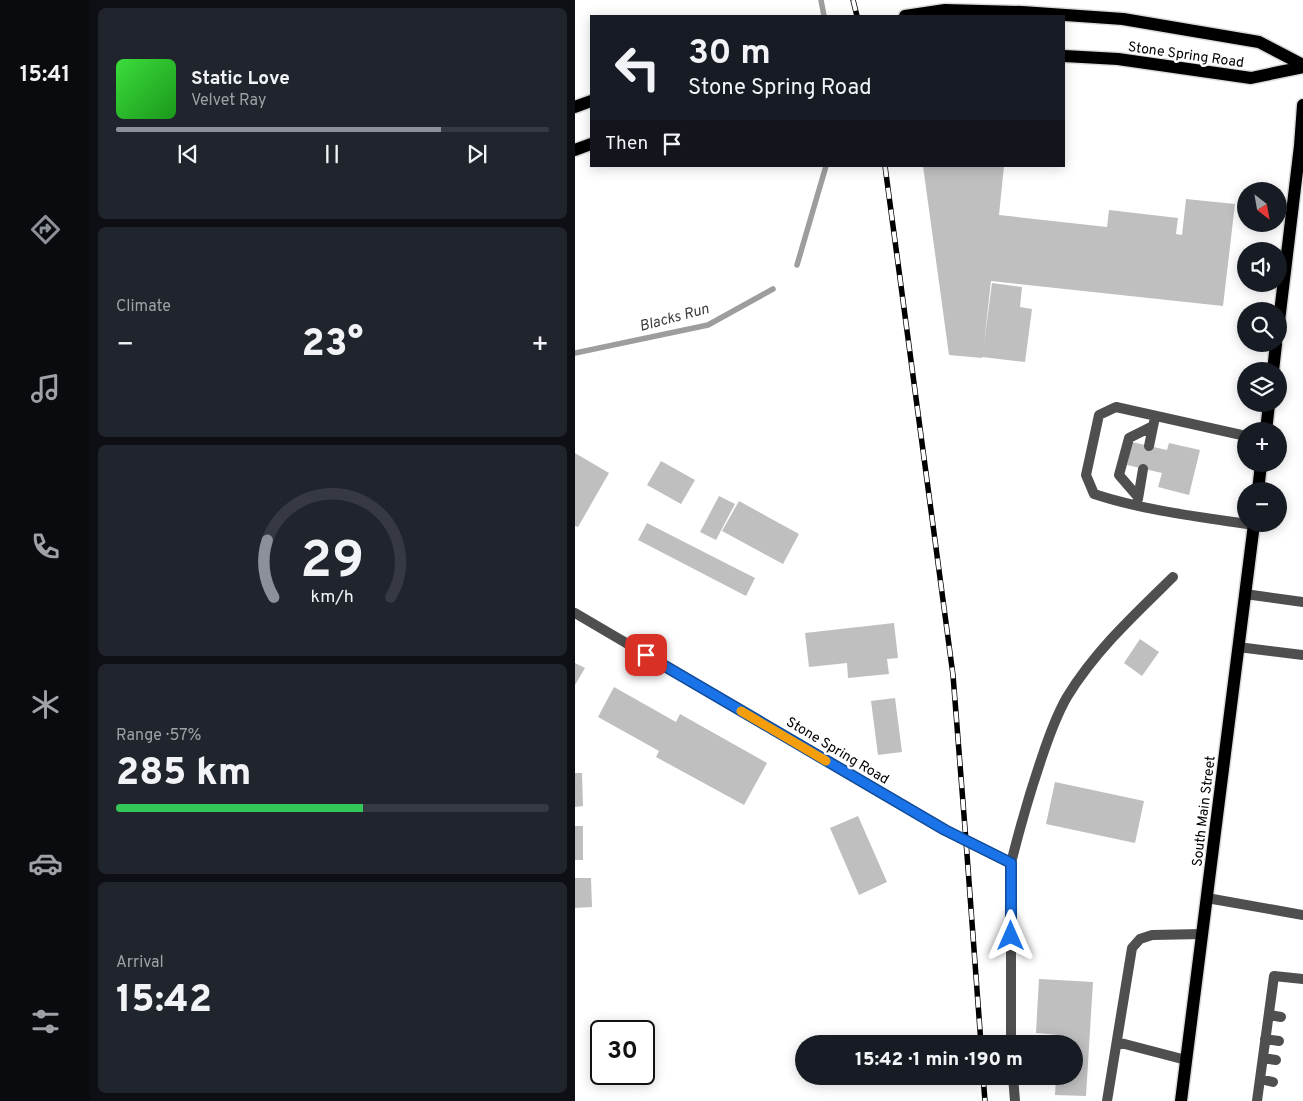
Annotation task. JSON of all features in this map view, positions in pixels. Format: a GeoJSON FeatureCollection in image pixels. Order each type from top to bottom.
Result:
{"type":"FeatureCollection","features":[{"type":"Feature","properties":{"kind":"main road","name":"Stone Spring Road"},"geometry":{"type":"LineString","coordinates":[[912,15],[945,10],[1065,15]]}},
{"type":"Feature","properties":{"kind":"main road","name":"Stone Spring Road"},"geometry":{"type":"LineString","coordinates":[[1065,15],[1123,19],[1259,42],[1303,66]]}},
{"type":"Feature","properties":{"kind":"main road","name":"Stone Spring Road"},"geometry":{"type":"LineString","coordinates":[[1065,56],[1118,60],[1251,78],[1303,66]]}},
{"type":"Feature","properties":{"kind":"main road"},"geometry":{"type":"LineString","coordinates":[[575,107],[590,101]]}},
{"type":"Feature","properties":{"kind":"main road"},"geometry":{"type":"LineString","coordinates":[[1281,302],[1300,146],[1303,105]]}},
{"type":"Feature","properties":{"kind":"main road"},"geometry":{"type":"LineString","coordinates":[[575,150],[590,144]]}},
{"type":"Feature","properties":{"kind":"main road","name":"South Main Street"},"geometry":{"type":"LineString","coordinates":[[1181,1101],[1253,532]]}},
{"type":"Feature","properties":{"kind":"street"},"geometry":{"type":"LineString","coordinates":[[1237,435],[1154,421],[1116,407],[1099,415],[1086,475],[1094,494],[1113,500],[1137,501],[1164,511],[1237,522]]}},
{"type":"Feature","properties":{"kind":"street"},"geometry":{"type":"LineString","coordinates":[[1149,446],[1154,421]]}},
{"type":"Feature","properties":{"kind":"street"},"geometry":{"type":"LineString","coordinates":[[1137,501],[1119,475],[1129,438],[1154,421]]}},
{"type":"Feature","properties":{"kind":"street"},"geometry":{"type":"LineString","coordinates":[[1137,501],[1143,469]]}},
{"type":"Feature","properties":{"kind":"street"},"geometry":{"type":"LineString","coordinates":[[1011,1035],[1011,863],[1030,791],[1046,744],[1060,710],[1091,664],[1115,635],[1173,577]]}},
{"type":"Feature","properties":{"kind":"street"},"geometry":{"type":"LineString","coordinates":[[1245,594],[1303,602]]}},
{"type":"Feature","properties":{"kind":"street","name":"Stone Spring Road"},"geometry":{"type":"LineString","coordinates":[[575,613],[945,830],[1011,863]]}},
{"type":"Feature","properties":{"kind":"street"},"geometry":{"type":"LineString","coordinates":[[1239,647],[1303,655]]}},
{"type":"Feature","properties":{"kind":"street"},"geometry":{"type":"LineString","coordinates":[[1207,898],[1303,915]]}},
{"type":"Feature","properties":{"kind":"street"},"geometry":{"type":"LineString","coordinates":[[1107,1101],[1132,948],[1140,939],[1152,935],[1203,934]]}},
{"type":"Feature","properties":{"kind":"street"},"geometry":{"type":"LineString","coordinates":[[1257,1101],[1274,976],[1303,979]]}},
{"type":"Feature","properties":{"kind":"street"},"geometry":{"type":"LineString","coordinates":[[1269,1015],[1281,1017]]}},
{"type":"Feature","properties":{"kind":"street"},"geometry":{"type":"LineString","coordinates":[[1265,1039],[1279,1041]]}},
{"type":"Feature","properties":{"kind":"street"},"geometry":{"type":"LineString","coordinates":[[1117,1042],[1186,1060]]}},
{"type":"Feature","properties":{"kind":"street"},"geometry":{"type":"LineString","coordinates":[[1263,1058],[1276,1060]]}},
{"type":"Feature","properties":{"kind":"street"},"geometry":{"type":"LineString","coordinates":[[1260,1079],[1273,1082]]}},
{"type":"Feature","properties":{"kind":"street"},"geometry":{"type":"LineString","coordinates":[[1014,1085],[1015,1101]]}},
{"type":"Feature","properties":{"kind":"building"},"geometry":{"type":"Polygon","coordinates":[[[923,167],[1004,167],[999,215],[1107,227],[1109,210],[1178,218],[1176,234],[1182,235],[1186,199],[1235,204],[1223,306],[991,281],[984,344],[992,283],[1022,287],[1020,307],[1032,309],[1025,362],[949,355],[923,167]]]}},
{"type":"Feature","properties":{"kind":"building"},"geometry":{"type":"Polygon","coordinates":[[[1132,442],[1167,450],[1169,443],[1200,450],[1189,495],[1158,487],[1162,473],[1127,465],[1132,442]]]}},
{"type":"Feature","properties":{"kind":"building"},"geometry":{"type":"Polygon","coordinates":[[[575,453],[609,473],[578,527],[575,526],[575,453]]]}},
{"type":"Feature","properties":{"kind":"building"},"geometry":{"type":"Polygon","coordinates":[[[661,461],[695,480],[681,504],[647,485],[661,461]]]}},
{"type":"Feature","properties":{"kind":"building"},"geometry":{"type":"Polygon","coordinates":[[[719,496],[735,504],[716,540],[700,532],[719,496]]]}},
{"type":"Feature","properties":{"kind":"building"},"geometry":{"type":"Polygon","coordinates":[[[739,501],[799,534],[783,564],[722,531],[739,501]]]}},
{"type":"Feature","properties":{"kind":"building"},"geometry":{"type":"Polygon","coordinates":[[[647,523],[755,578],[746,596],[638,540],[647,523]]]}},
{"type":"Feature","properties":{"kind":"building"},"geometry":{"type":"Polygon","coordinates":[[[894,623],[898,658],[887,659],[889,674],[848,678],[847,663],[809,667],[805,633],[894,623]]]}},
{"type":"Feature","properties":{"kind":"building"},"geometry":{"type":"Polygon","coordinates":[[[1140,639],[1159,652],[1142,676],[1124,663],[1140,639]]]}},
{"type":"Feature","properties":{"kind":"building"},"geometry":{"type":"Polygon","coordinates":[[[575,663],[585,668],[575,685],[575,663]]]}},
{"type":"Feature","properties":{"kind":"building"},"geometry":{"type":"Polygon","coordinates":[[[614,687],[676,722],[680,714],[767,763],[744,805],[656,757],[659,751],[598,717],[614,687]]]}},
{"type":"Feature","properties":{"kind":"building"},"geometry":{"type":"Polygon","coordinates":[[[895,698],[902,752],[878,755],[871,701],[895,698]]]}},
{"type":"Feature","properties":{"kind":"building"},"geometry":{"type":"Polygon","coordinates":[[[575,773],[582,773],[583,806],[575,807],[575,773]]]}},
{"type":"Feature","properties":{"kind":"building"},"geometry":{"type":"Polygon","coordinates":[[[1055,782],[1144,801],[1135,843],[1046,824],[1055,782]]]}},
{"type":"Feature","properties":{"kind":"building"},"geometry":{"type":"Polygon","coordinates":[[[858,816],[887,882],[859,895],[830,828],[858,816]]]}},
{"type":"Feature","properties":{"kind":"building"},"geometry":{"type":"Polygon","coordinates":[[[575,826],[583,826],[583,860],[575,860],[575,826]]]}},
{"type":"Feature","properties":{"kind":"building"},"geometry":{"type":"Polygon","coordinates":[[[575,878],[591,878],[592,907],[575,908],[575,878]]]}},
{"type":"Feature","properties":{"kind":"building"},"geometry":{"type":"Polygon","coordinates":[[[1039,979],[1093,982],[1086,1096],[1055,1095],[1056,1085],[1083,1085],[1083,1035],[1036,1033],[1039,979]]]}},
{"type":"Feature","properties":{"kind":"waterway","name":"Blacks Run"},"geometry":{"type":"LineString","coordinates":[[821,0],[824,15]]}},
{"type":"Feature","properties":{"kind":"waterway","name":"Blacks Run"},"geometry":{"type":"LineString","coordinates":[[797,265],[826,167]]}},
{"type":"Feature","properties":{"kind":"waterway","name":"Blacks Run"},"geometry":{"type":"LineString","coordinates":[[575,353],[708,325],[773,289]]}},
{"type":"Feature","properties":{"kind":"railway"},"geometry":{"type":"LineString","coordinates":[[853,0],[857,15]]}},
{"type":"Feature","properties":{"kind":"railway"},"geometry":{"type":"LineString","coordinates":[[885,167],[953,675],[980,1035]]}},
{"type":"Feature","properties":{"kind":"railway"},"geometry":{"type":"LineString","coordinates":[[984,1085],[985,1101]]}},
{"type":"Feature","properties":{"kind":"slow traffic"},"geometry":{"type":"LineString","coordinates":[[741,711],[826,761]]}},
{"type":"Feature","properties":{"kind":"route"},"geometry":{"type":"LineString","coordinates":[[646,655],[945,830],[1011,863],[1011,936]]}}]}
